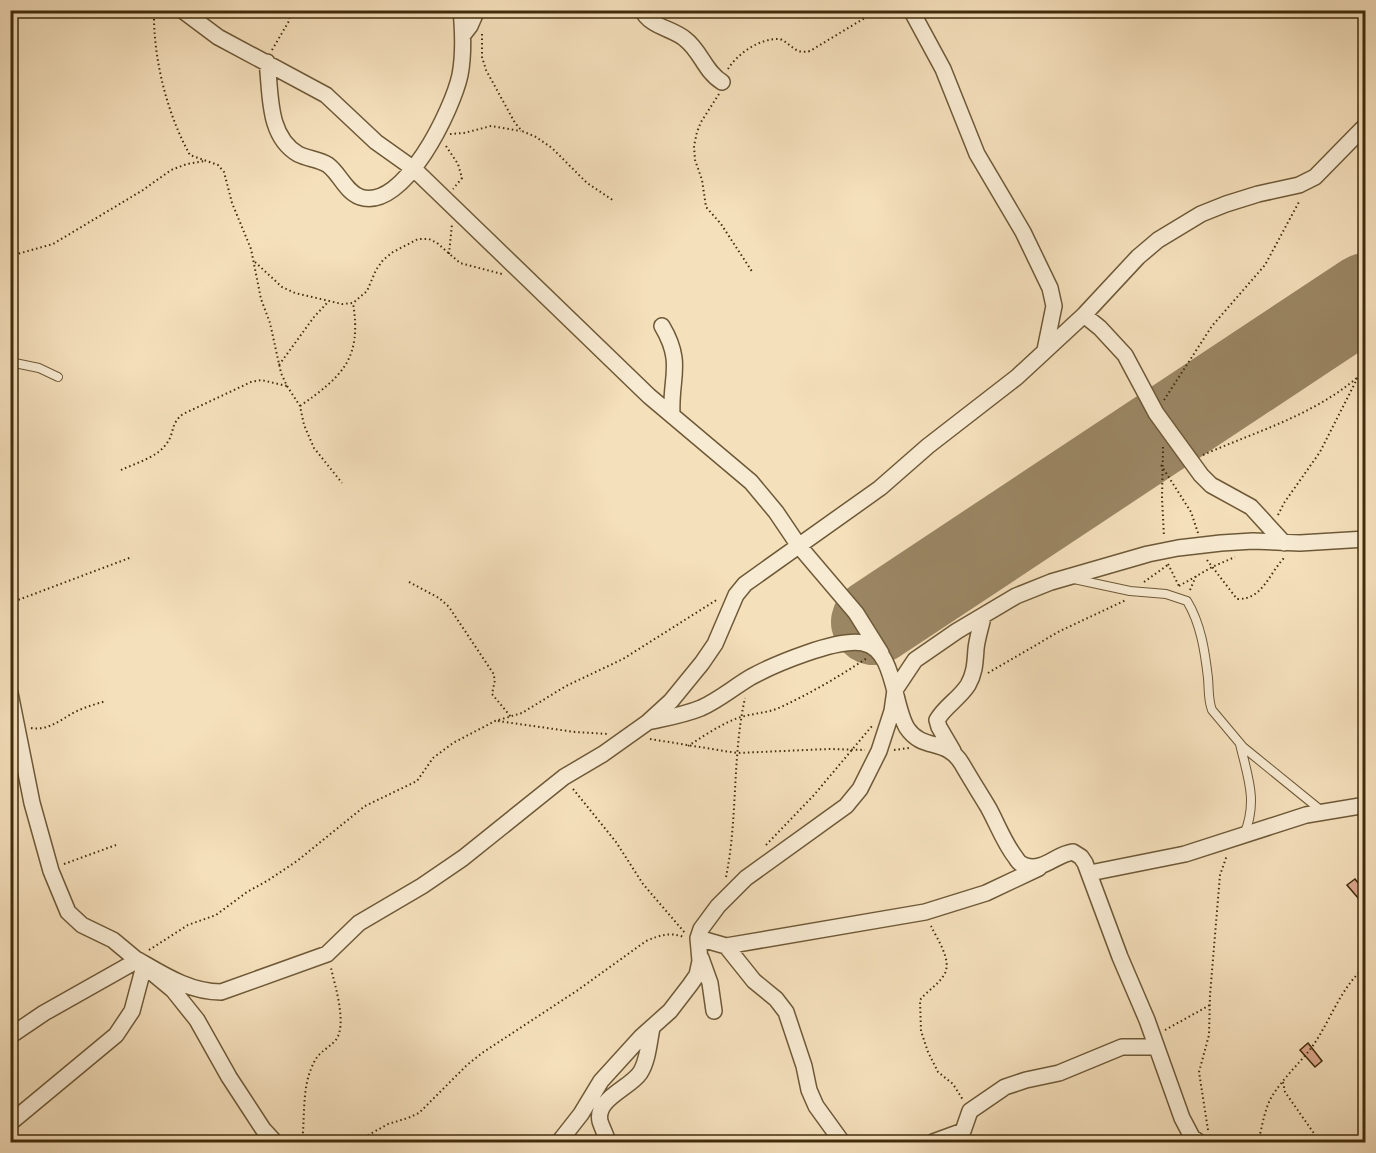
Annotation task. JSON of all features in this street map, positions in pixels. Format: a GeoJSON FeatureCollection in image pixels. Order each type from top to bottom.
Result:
{"type":"FeatureCollection","features":[{"type":"Feature","properties":{"kind":"street"},"geometry":{"type":"LineString","coordinates":[[182,10],[218,37],[326,96],[376,142],[392,151],[414,169],[649,396],[751,482],[776,512],[799,546],[856,613],[880,652],[907,728],[917,738],[953,751]]}},
{"type":"Feature","properties":{"kind":"street"},"geometry":{"type":"LineString","coordinates":[[267,62],[274,122],[286,145],[296,153],[325,163],[334,170],[351,192],[372,199],[400,185],[414,169],[434,136],[458,82],[463,35],[461,10]]}},
{"type":"Feature","properties":{"kind":"street"},"geometry":{"type":"LineString","coordinates":[[642,10],[651,21],[684,38],[694,46],[711,75],[722,82]]}},
{"type":"Feature","properties":{"kind":"street"},"geometry":{"type":"LineString","coordinates":[[911,10],[943,69],[977,154],[1013,214],[1050,288],[1054,306],[1045,350]]}},
{"type":"Feature","properties":{"kind":"street"},"geometry":{"type":"LineString","coordinates":[[463,35],[475,16]]}},
{"type":"Feature","properties":{"kind":"street"},"geometry":{"type":"LineString","coordinates":[[140,961],[181,984],[208,992],[221,992],[327,954],[359,923],[422,886],[463,858],[564,777],[603,754],[648,722],[671,701],[702,663],[715,644],[736,595],[745,584],[880,488],[928,446],[1017,377],[1084,315],[1138,257],[1158,240],[1201,214],[1258,194],[1299,185],[1315,177],[1365,125]]}},
{"type":"Feature","properties":{"kind":"street"},"geometry":{"type":"LineString","coordinates":[[1084,315],[1100,328],[1125,355],[1156,413],[1189,460],[1211,485],[1251,507],[1279,538]]}},
{"type":"Feature","properties":{"kind":"street"},"geometry":{"type":"LineString","coordinates":[[662,327],[672,344],[676,363],[671,394],[672,416]]}},
{"type":"Feature","properties":{"kind":"street"},"geometry":{"type":"LineString","coordinates":[[714,1011],[710,983],[700,955],[698,938],[708,917],[746,878],[778,852],[846,806],[860,789],[879,751],[887,728],[895,690],[915,660],[957,631],[1016,596],[1067,578],[1169,559],[1202,545],[1279,538],[1300,543],[1365,538]]}},
{"type":"Feature","properties":{"kind":"street"},"geometry":{"type":"LineString","coordinates":[[983,617],[976,650],[976,664],[969,683],[937,720],[1017,861],[1029,867],[1042,866]]}},
{"type":"Feature","properties":{"kind":"street"},"geometry":{"type":"LineString","coordinates":[[648,722],[681,715],[703,707],[752,677],[813,652],[842,644],[864,643],[880,652]]}},
{"type":"Feature","properties":{"kind":"street"},"geometry":{"type":"LineString","coordinates":[[10,693],[32,803],[60,895],[75,920],[113,940],[173,990],[197,1020],[229,1077],[263,1129],[275,1143]]}},
{"type":"Feature","properties":{"kind":"street"},"geometry":{"type":"LineString","coordinates":[[1090,873],[1185,854],[1323,812],[1365,805]]}},
{"type":"Feature","properties":{"kind":"street"},"geometry":{"type":"LineString","coordinates":[[698,938],[726,946],[925,912],[986,893],[1060,855],[1073,852],[1080,857],[1090,873],[1106,921],[1147,1020],[1182,1118],[1192,1137],[1204,1137]]}},
{"type":"Feature","properties":{"kind":"street"},"geometry":{"type":"LineString","coordinates":[[726,946],[754,981],[776,999],[786,1012],[804,1066],[809,1090],[816,1106],[842,1143]]}},
{"type":"Feature","properties":{"kind":"street"},"geometry":{"type":"LineString","coordinates":[[559,1143],[582,1114],[601,1081],[670,1011],[690,985],[697,975],[700,955]]}},
{"type":"Feature","properties":{"kind":"street"},"geometry":{"type":"LineString","coordinates":[[10,1036],[44,1012],[140,961]]}},
{"type":"Feature","properties":{"kind":"street"},"geometry":{"type":"LineString","coordinates":[[10,1123],[116,1035],[132,1011],[140,961]]}},
{"type":"Feature","properties":{"kind":"street"},"geometry":{"type":"LineString","coordinates":[[609,1143],[599,1112],[604,1104],[635,1079],[642,1070],[652,1028]]}},
{"type":"Feature","properties":{"kind":"street"},"geometry":{"type":"LineString","coordinates":[[933,1143],[963,1131],[970,1111],[1005,1087],[1059,1073],[1122,1047],[1154,1042]]}},
{"type":"Feature","properties":{"kind":"lane"},"geometry":{"type":"LineString","coordinates":[[10,362],[39,368],[58,377]]}},
{"type":"Feature","properties":{"kind":"lane"},"geometry":{"type":"LineString","coordinates":[[1067,578],[1140,593],[1166,594],[1187,601],[1200,632],[1209,703],[1216,717],[1240,744],[1323,812]]}},
{"type":"Feature","properties":{"kind":"lane"},"geometry":{"type":"LineString","coordinates":[[1239,838],[1252,815],[1252,804],[1240,744]]}},
{"type":"Feature","properties":{"kind":"path"},"geometry":{"type":"LineString","coordinates":[[154,10],[155,38],[168,106],[190,155],[218,165],[224,172],[232,203],[254,262],[261,299],[287,386],[300,406],[304,425],[314,448],[342,483]]}},
{"type":"Feature","properties":{"kind":"path"},"geometry":{"type":"LineString","coordinates":[[267,62],[273,47],[289,21],[291,10]]}},
{"type":"Feature","properties":{"kind":"path"},"geometry":{"type":"LineString","coordinates":[[753,273],[721,224],[706,207],[694,146],[701,122],[717,101],[722,82],[731,64],[756,44],[765,40],[780,39],[802,53],[810,51],[878,10]]}},
{"type":"Feature","properties":{"kind":"path"},"geometry":{"type":"LineString","coordinates":[[475,16],[481,33],[482,57],[486,70],[507,110],[522,131]]}},
{"type":"Feature","properties":{"kind":"path"},"geometry":{"type":"LineString","coordinates":[[434,136],[464,134],[491,126],[522,131],[552,148],[587,183],[614,201]]}},
{"type":"Feature","properties":{"kind":"path"},"geometry":{"type":"LineString","coordinates":[[434,136],[448,147],[462,172],[462,178],[450,202],[449,254]]}},
{"type":"Feature","properties":{"kind":"path"},"geometry":{"type":"LineString","coordinates":[[10,256],[53,244],[143,190],[171,170],[187,164],[208,161]]}},
{"type":"Feature","properties":{"kind":"path"},"geometry":{"type":"LineString","coordinates":[[1156,413],[1212,326],[1265,265],[1294,210],[1315,177]]}},
{"type":"Feature","properties":{"kind":"path"},"geometry":{"type":"LineString","coordinates":[[254,262],[282,287],[328,302],[342,304],[353,303],[367,291],[383,260],[406,243],[418,239],[429,239],[460,263],[506,275]]}},
{"type":"Feature","properties":{"kind":"path"},"geometry":{"type":"LineString","coordinates":[[279,364],[328,302]]}},
{"type":"Feature","properties":{"kind":"path"},"geometry":{"type":"LineString","coordinates":[[300,406],[323,389],[344,368],[356,339],[353,303]]}},
{"type":"Feature","properties":{"kind":"path"},"geometry":{"type":"LineString","coordinates":[[1189,460],[1272,428],[1310,410],[1336,394],[1365,370]]}},
{"type":"Feature","properties":{"kind":"path"},"geometry":{"type":"LineString","coordinates":[[1279,538],[1277,516],[1320,452],[1358,377]]}},
{"type":"Feature","properties":{"kind":"path"},"geometry":{"type":"LineString","coordinates":[[121,470],[164,447],[170,440],[176,419],[183,414],[251,382],[261,380],[287,386]]}},
{"type":"Feature","properties":{"kind":"path"},"geometry":{"type":"LineString","coordinates":[[1168,431],[1161,454],[1163,525],[1169,559],[1179,586]]}},
{"type":"Feature","properties":{"kind":"path"},"geometry":{"type":"LineString","coordinates":[[1161,465],[1191,512],[1202,545]]}},
{"type":"Feature","properties":{"kind":"path"},"geometry":{"type":"LineString","coordinates":[[1212,567],[1231,593],[1237,599],[1244,599],[1256,595],[1279,562],[1300,543]]}},
{"type":"Feature","properties":{"kind":"path"},"geometry":{"type":"LineString","coordinates":[[1166,594],[1212,567],[1237,556]]}},
{"type":"Feature","properties":{"kind":"path"},"geometry":{"type":"LineString","coordinates":[[10,603],[132,557]]}},
{"type":"Feature","properties":{"kind":"path"},"geometry":{"type":"LineString","coordinates":[[1131,591],[1169,559]]}},
{"type":"Feature","properties":{"kind":"path"},"geometry":{"type":"LineString","coordinates":[[1189,591],[1196,576]]}},
{"type":"Feature","properties":{"kind":"path"},"geometry":{"type":"LineString","coordinates":[[409,582],[439,598],[449,607],[489,664],[495,680],[492,694],[511,717]]}},
{"type":"Feature","properties":{"kind":"path"},"geometry":{"type":"LineString","coordinates":[[969,683],[1060,632],[1140,593]]}},
{"type":"Feature","properties":{"kind":"path"},"geometry":{"type":"LineString","coordinates":[[140,961],[188,925],[216,915],[247,892],[297,861],[365,806],[417,781],[433,758],[444,750],[495,721],[522,713],[566,686],[623,659],[723,596]]}},
{"type":"Feature","properties":{"kind":"path"},"geometry":{"type":"LineString","coordinates":[[688,746],[741,717],[781,707],[880,652]]}},
{"type":"Feature","properties":{"kind":"path"},"geometry":{"type":"LineString","coordinates":[[726,879],[734,823],[737,753],[745,698]]}},
{"type":"Feature","properties":{"kind":"path"},"geometry":{"type":"LineString","coordinates":[[16,727],[38,729],[56,723],[89,706],[106,701]]}},
{"type":"Feature","properties":{"kind":"path"},"geometry":{"type":"LineString","coordinates":[[495,721],[575,732],[629,735],[737,753],[879,751],[932,745]]}},
{"type":"Feature","properties":{"kind":"path"},"geometry":{"type":"LineString","coordinates":[[760,852],[854,750]]}},
{"type":"Feature","properties":{"kind":"path"},"geometry":{"type":"LineString","coordinates":[[356,1143],[388,1124],[408,1119],[419,1113],[482,1053],[578,990],[646,941],[669,933],[689,939],[673,917],[655,900],[616,842],[564,777]]}},
{"type":"Feature","properties":{"kind":"path"},"geometry":{"type":"LineString","coordinates":[[1204,1137],[1199,1072],[1207,1047],[1220,875],[1239,838]]}},
{"type":"Feature","properties":{"kind":"path"},"geometry":{"type":"LineString","coordinates":[[51,870],[116,845]]}},
{"type":"Feature","properties":{"kind":"path"},"geometry":{"type":"LineString","coordinates":[[925,912],[945,957],[946,966],[944,974],[920,1000],[921,1031],[935,1066],[958,1090],[970,1111]]}},
{"type":"Feature","properties":{"kind":"path"},"geometry":{"type":"LineString","coordinates":[[302,1143],[310,1071],[320,1052],[334,1041],[340,1030],[339,1004],[327,954]]}},
{"type":"Feature","properties":{"kind":"path"},"geometry":{"type":"LineString","coordinates":[[1258,1143],[1271,1097],[1311,1048],[1342,990],[1365,966]]}},
{"type":"Feature","properties":{"kind":"path"},"geometry":{"type":"LineString","coordinates":[[1154,1042],[1210,1005]]}},
{"type":"Feature","properties":{"kind":"path"},"geometry":{"type":"LineString","coordinates":[[1283,1082],[1289,1098],[1320,1143]]}},
{"type":"Feature","properties":{"kind":"building"},"geometry":{"type":"Polygon","coordinates":[[[1355,879],[1365,892],[1358,898],[1347,885],[1355,879]]]}},
{"type":"Feature","properties":{"kind":"building"},"geometry":{"type":"Polygon","coordinates":[[[1308,1043],[1322,1061],[1315,1067],[1300,1050],[1308,1043]]]}},
{"type":"Feature","properties":{"kind":"runway"},"geometry":{"type":"LineString","coordinates":[[874,622],[1366,296]]}}]}
